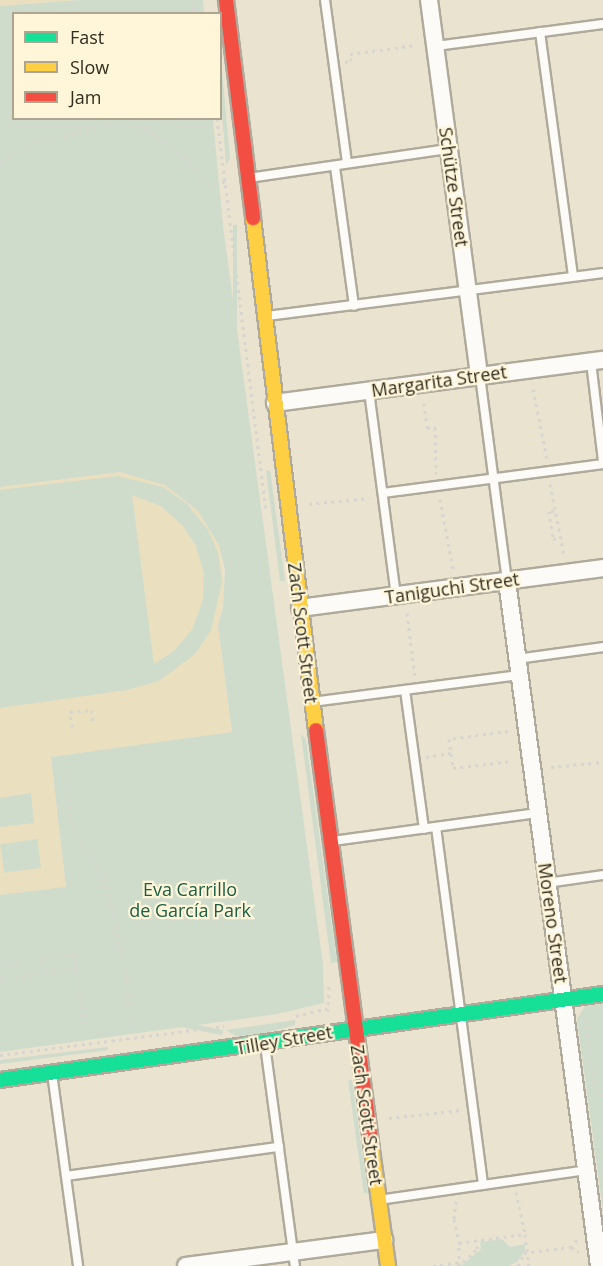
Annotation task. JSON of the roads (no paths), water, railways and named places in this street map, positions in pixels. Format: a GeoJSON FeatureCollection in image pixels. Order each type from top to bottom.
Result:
{"type":"FeatureCollection","features":[{"type":"Feature","properties":{"kind":"street","name":"Zach Scott Street"},"geometry":{"type":"LineString","coordinates":[[226,0],[263,317],[312,702],[388,1266]]}},
{"type":"Feature","properties":{"kind":"street","name":"Schütze Street"},"geometry":{"type":"LineString","coordinates":[[429,0],[479,375]]}},
{"type":"Feature","properties":{"kind":"street","name":"Margarita Street"},"geometry":{"type":"LineString","coordinates":[[275,404],[597,361]]}},
{"type":"Feature","properties":{"kind":"street","name":"Taniguchi Street"},"geometry":{"type":"LineString","coordinates":[[300,608],[603,568]]}},
{"type":"Feature","properties":{"kind":"street","name":"Moreno Street"},"geometry":{"type":"LineString","coordinates":[[507,580],[599,1266]]}},
{"type":"Feature","properties":{"kind":"street","name":"Tilley Street"},"geometry":{"type":"LineString","coordinates":[[0,1080],[265,1045],[355,1027],[603,994]]}},
{"type":"Feature","properties":{"kind":"street"},"geometry":{"type":"LineString","coordinates":[[187,1266],[294,1259],[384,1240]]}},
{"type":"Feature","properties":{"kind":"lane"},"geometry":{"type":"LineString","coordinates":[[325,0],[347,163]]}},
{"type":"Feature","properties":{"kind":"lane"},"geometry":{"type":"LineString","coordinates":[[435,46],[603,24]]}},
{"type":"Feature","properties":{"kind":"lane"},"geometry":{"type":"LineString","coordinates":[[540,32],[573,276]]}},
{"type":"Feature","properties":{"kind":"lane"},"geometry":{"type":"LineString","coordinates":[[246,178],[449,149]]}},
{"type":"Feature","properties":{"kind":"lane"},"geometry":{"type":"LineString","coordinates":[[335,167],[354,306]]}},
{"type":"Feature","properties":{"kind":"lane"},"geometry":{"type":"LineString","coordinates":[[263,317],[603,273]]}},
{"type":"Feature","properties":{"kind":"lane"},"geometry":{"type":"LineString","coordinates":[[383,494],[603,463],[597,361]]}},
{"type":"Feature","properties":{"kind":"lane"},"geometry":{"type":"LineString","coordinates":[[479,375],[507,580]]}},
{"type":"Feature","properties":{"kind":"lane"},"geometry":{"type":"LineString","coordinates":[[369,390],[396,595]]}},
{"type":"Feature","properties":{"kind":"lane"},"geometry":{"type":"LineString","coordinates":[[312,702],[416,688],[603,647]]}},
{"type":"Feature","properties":{"kind":"lane"},"geometry":{"type":"LineString","coordinates":[[405,690],[424,829]]}},
{"type":"Feature","properties":{"kind":"lane"},"geometry":{"type":"LineString","coordinates":[[330,841],[537,813]]}},
{"type":"Feature","properties":{"kind":"lane"},"geometry":{"type":"LineString","coordinates":[[436,827],[483,1185]]}},
{"type":"Feature","properties":{"kind":"lane"},"geometry":{"type":"LineString","coordinates":[[547,883],[603,875]]}},
{"type":"Feature","properties":{"kind":"lane"},"geometry":{"type":"LineString","coordinates":[[265,1045],[294,1259]]}},
{"type":"Feature","properties":{"kind":"lane"},"geometry":{"type":"LineString","coordinates":[[52,1073],[78,1266]]}},
{"type":"Feature","properties":{"kind":"lane"},"geometry":{"type":"LineString","coordinates":[[66,1176],[279,1147]]}},
{"type":"Feature","properties":{"kind":"lane"},"geometry":{"type":"LineString","coordinates":[[378,1200],[586,1170]]}},
{"type":"Feature","properties":{"kind":"park label","name":"Eva Carrillo de García Park"},"geometry":{"type":"Point","coordinates":[190,900]}}]}
